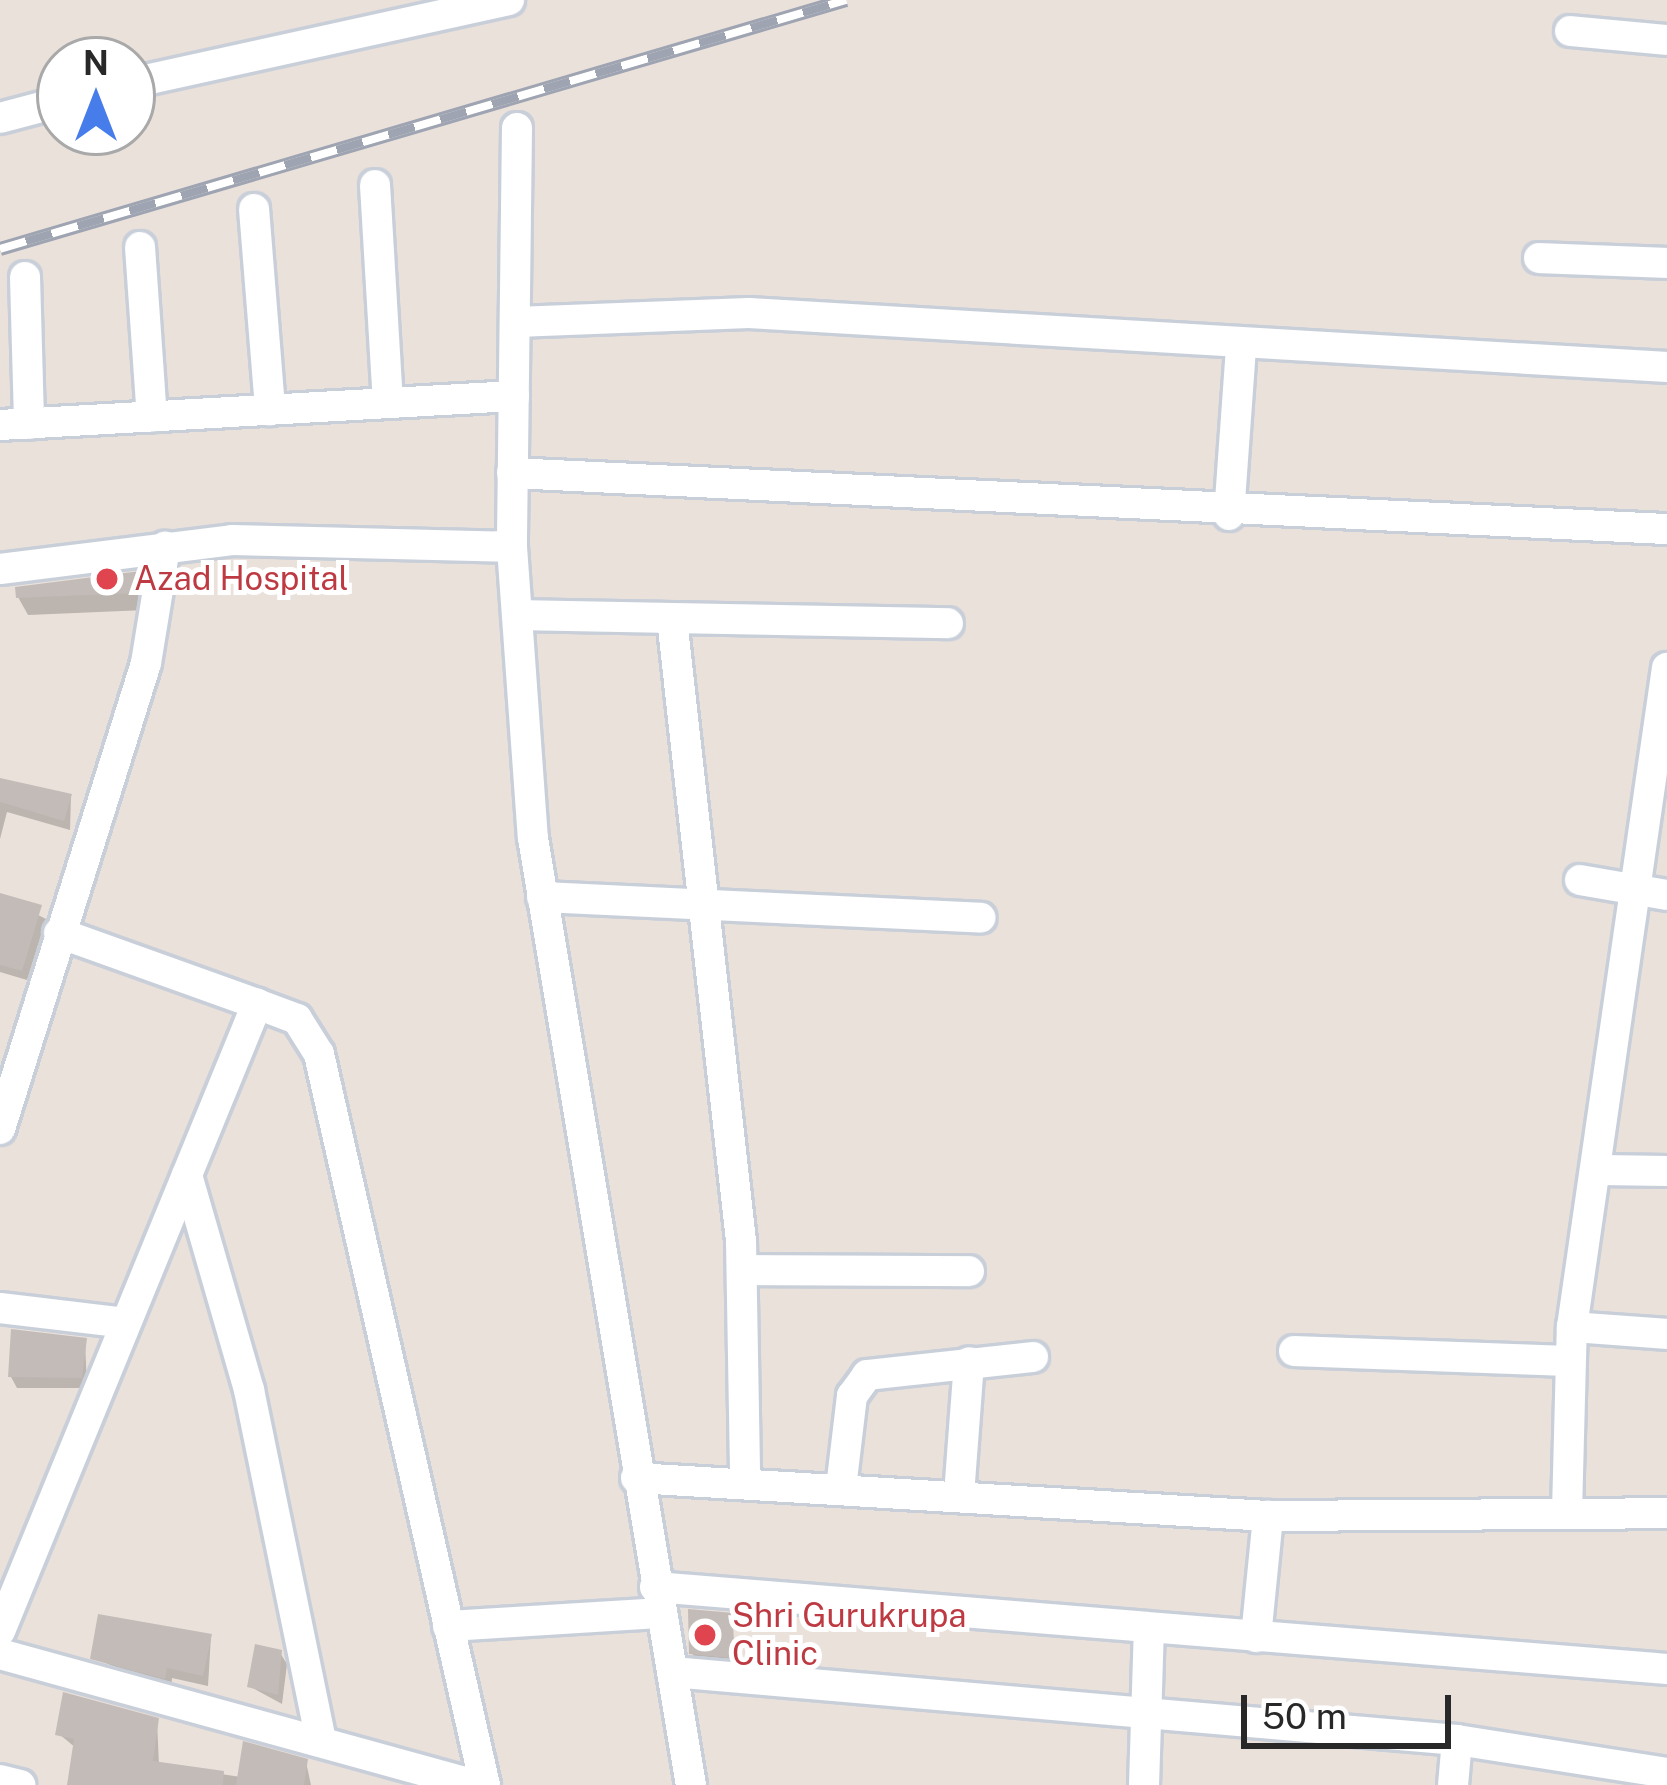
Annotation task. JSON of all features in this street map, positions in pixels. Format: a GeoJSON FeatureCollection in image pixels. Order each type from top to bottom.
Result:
{"type":"FeatureCollection","features":[{"type":"Feature","properties":{"kind":"street"},"geometry":{"type":"LineString","coordinates":[[156,78],[509,0]]}},
{"type":"Feature","properties":{"kind":"street"},"geometry":{"type":"LineString","coordinates":[[1570,32],[1667,40]]}},
{"type":"Feature","properties":{"kind":"street"},"geometry":{"type":"LineString","coordinates":[[0,118],[36,108]]}},
{"type":"Feature","properties":{"kind":"street"},"geometry":{"type":"LineString","coordinates":[[518,128],[512,547],[542,897],[691,1785]]}},
{"type":"Feature","properties":{"kind":"street"},"geometry":{"type":"LineString","coordinates":[[375,184],[388,403]]}},
{"type":"Feature","properties":{"kind":"street"},"geometry":{"type":"LineString","coordinates":[[254,209],[270,410]]}},
{"type":"Feature","properties":{"kind":"street"},"geometry":{"type":"LineString","coordinates":[[140,247],[152,417]]}},
{"type":"Feature","properties":{"kind":"street"},"geometry":{"type":"LineString","coordinates":[[1539,258],[1667,263]]}},
{"type":"Feature","properties":{"kind":"street"},"geometry":{"type":"LineString","coordinates":[[26,277],[15,424],[514,396]]}},
{"type":"Feature","properties":{"kind":"street"},"geometry":{"type":"LineString","coordinates":[[516,322],[749,313],[1240,347],[1667,367]]}},
{"type":"Feature","properties":{"kind":"street"},"geometry":{"type":"LineString","coordinates":[[1228,515],[1240,347]]}},
{"type":"Feature","properties":{"kind":"street"},"geometry":{"type":"LineString","coordinates":[[512,473],[1228,515],[1667,529]]}},
{"type":"Feature","properties":{"kind":"street"},"geometry":{"type":"LineString","coordinates":[[0,569],[165,547],[512,547]]}},
{"type":"Feature","properties":{"kind":"street"},"geometry":{"type":"LineString","coordinates":[[0,1129],[146,663],[165,547]]}},
{"type":"Feature","properties":{"kind":"street"},"geometry":{"type":"LineString","coordinates":[[517,615],[948,623]]}},
{"type":"Feature","properties":{"kind":"street"},"geometry":{"type":"LineString","coordinates":[[672,619],[697,902],[743,1270],[745,1481]]}},
{"type":"Feature","properties":{"kind":"street"},"geometry":{"type":"LineString","coordinates":[[1567,1511],[1567,1361],[1601,1170],[1633,889],[1667,668]]}},
{"type":"Feature","properties":{"kind":"street"},"geometry":{"type":"LineString","coordinates":[[1580,880],[1667,895]]}},
{"type":"Feature","properties":{"kind":"street"},"geometry":{"type":"LineString","coordinates":[[542,897],[980,918]]}},
{"type":"Feature","properties":{"kind":"street"},"geometry":{"type":"LineString","coordinates":[[59,933],[297,1019],[319,1054],[485,1785]]}},
{"type":"Feature","properties":{"kind":"street"},"geometry":{"type":"LineString","coordinates":[[0,1631],[257,1004]]}},
{"type":"Feature","properties":{"kind":"street"},"geometry":{"type":"LineString","coordinates":[[1601,1170],[1667,1171]]}},
{"type":"Feature","properties":{"kind":"street"},"geometry":{"type":"LineString","coordinates":[[187,1175],[249,1390],[321,1742]]}},
{"type":"Feature","properties":{"kind":"street"},"geometry":{"type":"LineString","coordinates":[[743,1270],[969,1271]]}},
{"type":"Feature","properties":{"kind":"street"},"geometry":{"type":"LineString","coordinates":[[0,1308],[125,1323]]}},
{"type":"Feature","properties":{"kind":"street"},"geometry":{"type":"LineString","coordinates":[[1572,1327],[1667,1334]]}},
{"type":"Feature","properties":{"kind":"street"},"geometry":{"type":"LineString","coordinates":[[1294,1351],[1567,1361]]}},
{"type":"Feature","properties":{"kind":"street"},"geometry":{"type":"LineString","coordinates":[[841,1488],[860,1381],[879,1368],[1033,1357]]}},
{"type":"Feature","properties":{"kind":"street"},"geometry":{"type":"LineString","coordinates":[[959,1495],[969,1362]]}},
{"type":"Feature","properties":{"kind":"street"},"geometry":{"type":"LineString","coordinates":[[636,1478],[1268,1516],[1667,1513]]}},
{"type":"Feature","properties":{"kind":"street"},"geometry":{"type":"LineString","coordinates":[[1256,1637],[1268,1516]]}},
{"type":"Feature","properties":{"kind":"street"},"geometry":{"type":"LineString","coordinates":[[0,1544],[31,1555]]}},
{"type":"Feature","properties":{"kind":"street"},"geometry":{"type":"LineString","coordinates":[[448,1626],[658,1600],[1149,1628],[1667,1669]]}},
{"type":"Feature","properties":{"kind":"street"},"geometry":{"type":"LineString","coordinates":[[1144,1785],[1149,1628]]}},
{"type":"Feature","properties":{"kind":"street"},"geometry":{"type":"LineString","coordinates":[[0,1654],[476,1785]]}},
{"type":"Feature","properties":{"kind":"street"},"geometry":{"type":"LineString","coordinates":[[672,1672],[1457,1740],[1653,1776]]}},
{"type":"Feature","properties":{"kind":"street"},"geometry":{"type":"LineString","coordinates":[[1453,1785],[1457,1740]]}},
{"type":"Feature","properties":{"kind":"street"},"geometry":{"type":"LineString","coordinates":[[0,1780],[20,1785]]}},
{"type":"Feature","properties":{"kind":"building"},"geometry":{"type":"Polygon","coordinates":[[[141,571],[138,593],[16,598],[15,587],[141,571]]]}},
{"type":"Feature","properties":{"kind":"building"},"geometry":{"type":"Polygon","coordinates":[[[0,778],[72,794],[64,821],[0,802],[0,778]]]}},
{"type":"Feature","properties":{"kind":"building"},"geometry":{"type":"Polygon","coordinates":[[[0,893],[42,905],[22,971],[0,965],[0,893]]]}},
{"type":"Feature","properties":{"kind":"building"},"geometry":{"type":"Polygon","coordinates":[[[11,1329],[87,1338],[82,1378],[8,1377],[11,1329]]]}},
{"type":"Feature","properties":{"kind":"building"},"geometry":{"type":"Polygon","coordinates":[[[688,1609],[734,1613],[732,1658],[689,1654],[688,1609]]]}},
{"type":"Feature","properties":{"kind":"building"},"geometry":{"type":"Polygon","coordinates":[[[98,1614],[212,1634],[203,1676],[167,1668],[165,1679],[90,1659],[98,1614]]]}},
{"type":"Feature","properties":{"kind":"building"},"geometry":{"type":"Polygon","coordinates":[[[255,1644],[282,1650],[278,1695],[247,1687],[255,1644]]]}},
{"type":"Feature","properties":{"kind":"building"},"geometry":{"type":"Polygon","coordinates":[[[63,1692],[159,1718],[153,1761],[224,1771],[223,1785],[67,1785],[74,1739],[55,1735],[63,1692]]]}},
{"type":"Feature","properties":{"kind":"building"},"geometry":{"type":"Polygon","coordinates":[[[243,1741],[308,1759],[304,1785],[236,1785],[243,1741]]]}},
{"type":"Feature","properties":{"kind":"railway"},"geometry":{"type":"LineString","coordinates":[[0,249],[846,0]]}},
{"type":"Feature","properties":{"kind":"place","name":"Azad Hospital"},"geometry":{"type":"Point","coordinates":[107,579]}},
{"type":"Feature","properties":{"kind":"place","name":"Shri Gurukrupa Clinic"},"geometry":{"type":"Point","coordinates":[705,1635]}}]}
